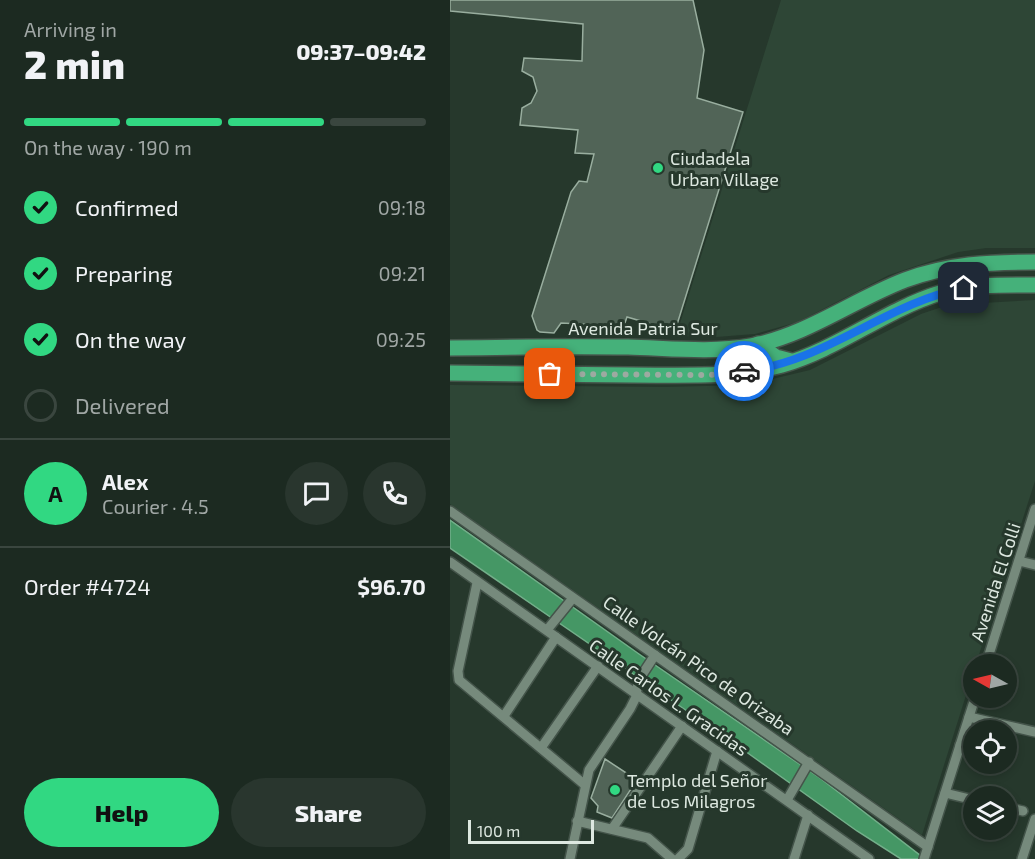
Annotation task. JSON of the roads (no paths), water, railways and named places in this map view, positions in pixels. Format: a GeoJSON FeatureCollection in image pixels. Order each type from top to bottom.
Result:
{"type":"FeatureCollection","features":[{"type":"Feature","properties":{"kind":"main road","name":"Avenida Patria Sur"},"geometry":{"type":"LineString","coordinates":[[450,348],[570,346],[708,349],[758,344],[804,329],[903,281],[929,272],[961,264],[1035,262]]}},
{"type":"Feature","properties":{"kind":"main road"},"geometry":{"type":"LineString","coordinates":[[450,373],[724,373],[753,370],[793,361],[818,351],[941,292],[981,287],[1035,285]]}},
{"type":"Feature","properties":{"kind":"main road"},"geometry":{"type":"LineString","coordinates":[[724,373],[750,357],[758,344],[776,357],[793,361]]}},
{"type":"Feature","properties":{"kind":"street","name":"Avenida El Colli"},"geometry":{"type":"LineString","coordinates":[[989,654],[1035,509]]}},
{"type":"Feature","properties":{"kind":"street","name":"Calle Volcán Pico de Orizaba"},"geometry":{"type":"LineString","coordinates":[[450,511],[653,658],[809,762],[928,847]]}},
{"type":"Feature","properties":{"kind":"street"},"geometry":{"type":"LineString","coordinates":[[1019,561],[1035,565]]}},
{"type":"Feature","properties":{"kind":"street","name":"Calle Carlos L. Gracidas"},"geometry":{"type":"LineString","coordinates":[[450,562],[477,582],[549,627],[556,637],[717,751],[789,796],[851,852],[869,859]]}},
{"type":"Feature","properties":{"kind":"street"},"geometry":{"type":"LineString","coordinates":[[477,582],[458,671],[459,680],[585,785]]}},
{"type":"Feature","properties":{"kind":"street"},"geometry":{"type":"LineString","coordinates":[[549,627],[571,600]]}},
{"type":"Feature","properties":{"kind":"street"},"geometry":{"type":"LineString","coordinates":[[504,716],[556,637]]}},
{"type":"Feature","properties":{"kind":"street"},"geometry":{"type":"LineString","coordinates":[[570,859],[585,785],[593,761],[630,709],[638,681],[653,658]]}},
{"type":"Feature","properties":{"kind":"street"},"geometry":{"type":"LineString","coordinates":[[541,748],[598,666]]}},
{"type":"Feature","properties":{"kind":"street"},"geometry":{"type":"LineString","coordinates":[[924,858],[972,708]]}},
{"type":"Feature","properties":{"kind":"street"},"geometry":{"type":"LineString","coordinates":[[969,717],[1035,732]]}},
{"type":"Feature","properties":{"kind":"street"},"geometry":{"type":"LineString","coordinates":[[612,829],[682,726]]}},
{"type":"Feature","properties":{"kind":"street"},"geometry":{"type":"LineString","coordinates":[[678,859],[688,849],[717,751]]}},
{"type":"Feature","properties":{"kind":"street"},"geometry":{"type":"LineString","coordinates":[[789,796],[809,762]]}},
{"type":"Feature","properties":{"kind":"street"},"geometry":{"type":"LineString","coordinates":[[945,793],[963,797]]}},
{"type":"Feature","properties":{"kind":"street"},"geometry":{"type":"LineString","coordinates":[[1017,810],[1023,811]]}},
{"type":"Feature","properties":{"kind":"street"},"geometry":{"type":"LineString","coordinates":[[794,859],[808,815]]}},
{"type":"Feature","properties":{"kind":"street"},"geometry":{"type":"LineString","coordinates":[[1022,859],[1035,819]]}},
{"type":"Feature","properties":{"kind":"street"},"geometry":{"type":"LineString","coordinates":[[577,821],[648,838],[672,859]]}},
{"type":"Feature","properties":{"kind":"place","name":"Ciudadela Urban Village"},"geometry":{"type":"Point","coordinates":[658,168]}},
{"type":"Feature","properties":{"kind":"place","name":"Templo del Señor de Los Milagros"},"geometry":{"type":"Point","coordinates":[615,790]}}]}
